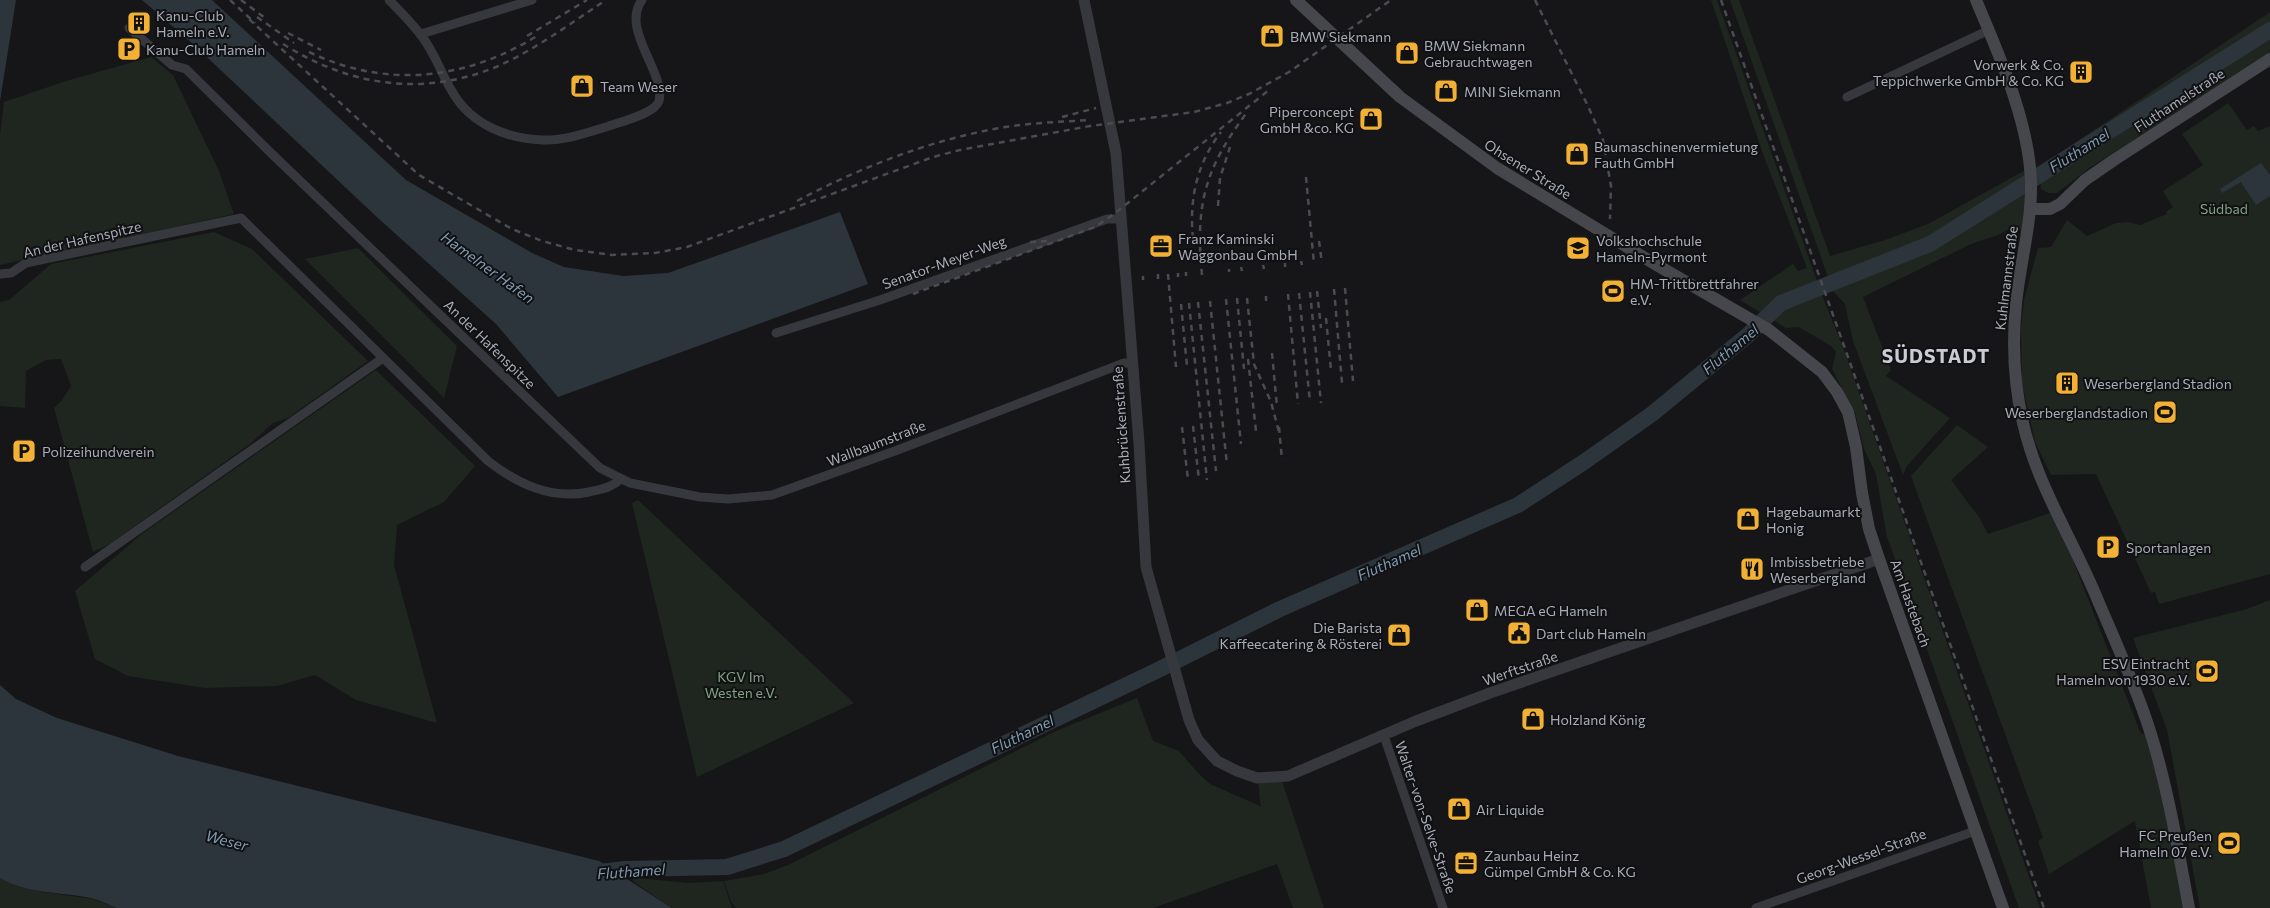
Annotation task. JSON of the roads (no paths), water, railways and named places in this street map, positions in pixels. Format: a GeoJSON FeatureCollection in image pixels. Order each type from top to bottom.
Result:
{"type":"FeatureCollection","features":[{"type":"Feature","properties":{"kind":"main road","name":"Ohsener Straße"},"geometry":{"type":"LineString","coordinates":[[1296,0],[1400,97],[1496,168],[1769,330]]}},
{"type":"Feature","properties":{"kind":"main road","name":"Kuhlmannstraße"},"geometry":{"type":"LineString","coordinates":[[1976,0],[2004,68],[2018,116],[2030,170],[2030,203],[2014,328],[2014,367],[2019,403],[2034,458],[2114,639],[2150,732],[2169,806],[2189,908]]}},
{"type":"Feature","properties":{"kind":"main road","name":"Fluthamelstraße"},"geometry":{"type":"LineString","coordinates":[[2030,203],[2050,208],[2060,204],[2085,180],[2270,59]]}},
{"type":"Feature","properties":{"kind":"main road","name":"Am Hastebach"},"geometry":{"type":"LineString","coordinates":[[1769,330],[1822,372],[1838,392],[1848,412],[1856,447],[1866,511],[1879,559],[2003,908]]}},
{"type":"Feature","properties":{"kind":"street"},"geometry":{"type":"LineString","coordinates":[[390,0],[421,34],[444,73],[453,94],[482,124],[510,136],[544,140],[575,136],[633,118],[650,111],[658,103],[660,92],[640,36],[636,17],[642,0]]}},
{"type":"Feature","properties":{"kind":"street"},"geometry":{"type":"LineString","coordinates":[[421,34],[532,0]]}},
{"type":"Feature","properties":{"kind":"street","name":"Kuhbrückenstraße"},"geometry":{"type":"LineString","coordinates":[[1084,0],[1116,153],[1146,567],[1189,720],[1198,740],[1217,761],[1237,771],[1257,778],[1288,776]]}},
{"type":"Feature","properties":{"kind":"street","name":"An der Hafenspitze"},"geometry":{"type":"LineString","coordinates":[[0,274],[11,273],[26,262],[241,218],[382,358],[488,461],[502,472],[530,488],[552,494],[578,494],[612,487],[621,479],[600,468],[273,155],[186,69],[172,65],[129,28]]}},
{"type":"Feature","properties":{"kind":"street"},"geometry":{"type":"LineString","coordinates":[[1847,97],[1989,30]]}},
{"type":"Feature","properties":{"kind":"street","name":"Senator-Meyer-Weg"},"geometry":{"type":"LineString","coordinates":[[776,333],[880,300],[1107,219],[1120,218]]}},
{"type":"Feature","properties":{"kind":"street"},"geometry":{"type":"LineString","coordinates":[[85,567],[382,358]]}},
{"type":"Feature","properties":{"kind":"street","name":"Wallbaumstraße"},"geometry":{"type":"LineString","coordinates":[[621,479],[630,483],[700,497],[728,500],[772,495],[886,454],[1124,363],[1132,362]]}},
{"type":"Feature","properties":{"kind":"street","name":"Werftstraße"},"geometry":{"type":"LineString","coordinates":[[1288,776],[1490,693],[1879,559]]}},
{"type":"Feature","properties":{"kind":"street","name":"Walter-von-Selve-Straße"},"geometry":{"type":"LineString","coordinates":[[1384,736],[1443,908]]}},
{"type":"Feature","properties":{"kind":"street","name":"Georg-Wessel-Straße"},"geometry":{"type":"LineString","coordinates":[[1756,908],[1975,831]]}},
{"type":"Feature","properties":{"kind":"water"},"geometry":{"type":"Polygon","coordinates":[[[0,0],[16,0],[0,101],[0,0]]]}},
{"type":"Feature","properties":{"kind":"water","name":"Hamelner Hafen"},"geometry":{"type":"Polygon","coordinates":[[[142,0],[212,0],[406,180],[532,253],[564,267],[623,276],[668,273],[840,212],[868,284],[558,397],[496,324],[379,219],[193,44],[142,0]]]}},
{"type":"Feature","properties":{"kind":"water"},"geometry":{"type":"Polygon","coordinates":[[[2261,163],[2270,175],[2270,196],[2256,205],[2241,182],[2222,193],[2220,189],[2261,163]]]}},
{"type":"Feature","properties":{"kind":"water","name":"Weser"},"geometry":{"type":"Polygon","coordinates":[[[0,685],[16,699],[57,718],[178,756],[599,861],[672,908],[117,908],[91,898],[22,887],[0,878],[0,685]]]}},
{"type":"Feature","properties":{"kind":"waterway","name":"Fluthamel"},"geometry":{"type":"LineString","coordinates":[[592,873],[625,869],[727,867],[784,849],[1156,671],[1280,609],[1518,505],[1584,462],[1652,414],[1748,335],[1781,303],[1930,244],[2270,30]]}},
{"type":"Feature","properties":{"kind":"railway"},"geometry":{"type":"LineString","coordinates":[[230,0],[255,23]]}},
{"type":"Feature","properties":{"kind":"railway"},"geometry":{"type":"LineString","coordinates":[[241,0],[265,18]]}},
{"type":"Feature","properties":{"kind":"railway"},"geometry":{"type":"LineString","coordinates":[[527,36],[587,0]]}},
{"type":"Feature","properties":{"kind":"railway"},"geometry":{"type":"LineString","coordinates":[[283,44],[334,70],[360,78],[414,84],[441,82],[496,67],[525,53],[606,0]]}},
{"type":"Feature","properties":{"kind":"railway"},"geometry":{"type":"LineString","coordinates":[[249,19],[419,175],[512,229],[542,241],[575,250],[612,255],[655,253],[687,247],[933,157],[960,150],[1090,126],[1194,112],[1227,103],[1249,94],[1289,72],[1391,0]]}},
{"type":"Feature","properties":{"kind":"railway"},"geometry":{"type":"LineString","coordinates":[[1535,0],[1603,140],[1611,186],[1610,219]]}},
{"type":"Feature","properties":{"kind":"railway"},"geometry":{"type":"LineString","coordinates":[[1721,0],[2044,908]]}},
{"type":"Feature","properties":{"kind":"railway"},"geometry":{"type":"LineString","coordinates":[[257,17],[294,43]]}},
{"type":"Feature","properties":{"kind":"railway"},"geometry":{"type":"LineString","coordinates":[[288,33],[321,50]]}},
{"type":"Feature","properties":{"kind":"railway"},"geometry":{"type":"LineString","coordinates":[[309,52],[338,64],[367,71],[396,75],[425,74],[454,70],[482,62],[510,51],[537,36]]}},
{"type":"Feature","properties":{"kind":"railway"},"geometry":{"type":"LineString","coordinates":[[913,294],[1095,227],[1114,214],[1269,90]]}},
{"type":"Feature","properties":{"kind":"railway"},"geometry":{"type":"LineString","coordinates":[[1062,117],[1096,108]]}},
{"type":"Feature","properties":{"kind":"railway"},"geometry":{"type":"LineString","coordinates":[[1202,275],[1200,227],[1206,188],[1222,151],[1248,111]]}},
{"type":"Feature","properties":{"kind":"railway"},"geometry":{"type":"LineString","coordinates":[[797,201],[843,178],[891,158],[964,135],[1014,126],[1091,120]]}},
{"type":"Feature","properties":{"kind":"railway"},"geometry":{"type":"LineString","coordinates":[[1193,238],[1192,209],[1197,182],[1206,156],[1221,132]]}},
{"type":"Feature","properties":{"kind":"railway"},"geometry":{"type":"LineString","coordinates":[[1218,206],[1220,178],[1230,147]]}},
{"type":"Feature","properties":{"kind":"railway"},"geometry":{"type":"LineString","coordinates":[[1306,177],[1314,264]]}},
{"type":"Feature","properties":{"kind":"railway"},"geometry":{"type":"LineString","coordinates":[[1030,242],[1049,241]]}},
{"type":"Feature","properties":{"kind":"railway"},"geometry":{"type":"LineString","coordinates":[[1319,241],[1322,263]]}},
{"type":"Feature","properties":{"kind":"railway"},"geometry":{"type":"LineString","coordinates":[[1301,261],[1302,265]]}},
{"type":"Feature","properties":{"kind":"railway"},"geometry":{"type":"LineString","coordinates":[[1263,265],[1264,269]]}},
{"type":"Feature","properties":{"kind":"railway"},"geometry":{"type":"LineString","coordinates":[[1241,267],[1242,271]]}},
{"type":"Feature","properties":{"kind":"railway"},"geometry":{"type":"LineString","coordinates":[[1158,274],[1158,279]]}},
{"type":"Feature","properties":{"kind":"railway"},"geometry":{"type":"LineString","coordinates":[[1168,274],[1176,367]]}},
{"type":"Feature","properties":{"kind":"railway"},"geometry":{"type":"LineString","coordinates":[[1345,288],[1353,381]]}},
{"type":"Feature","properties":{"kind":"railway"},"geometry":{"type":"LineString","coordinates":[[1334,289],[1342,383]]}},
{"type":"Feature","properties":{"kind":"railway"},"geometry":{"type":"LineString","coordinates":[[1317,291],[1321,328]]}},
{"type":"Feature","properties":{"kind":"railway"},"geometry":{"type":"LineString","coordinates":[[1310,292],[1321,403]]}},
{"type":"Feature","properties":{"kind":"railway"},"geometry":{"type":"LineString","coordinates":[[1299,293],[1310,402]]}},
{"type":"Feature","properties":{"kind":"railway"},"geometry":{"type":"LineString","coordinates":[[1288,294],[1298,404]]}},
{"type":"Feature","properties":{"kind":"railway"},"geometry":{"type":"LineString","coordinates":[[1266,296],[1266,301]]}},
{"type":"Feature","properties":{"kind":"railway"},"geometry":{"type":"LineString","coordinates":[[1237,298],[1244,369]]}},
{"type":"Feature","properties":{"kind":"railway"},"geometry":{"type":"LineString","coordinates":[[1247,298],[1254,364],[1271,402],[1279,432]]}},
{"type":"Feature","properties":{"kind":"railway"},"geometry":{"type":"LineString","coordinates":[[1226,299],[1241,444]]}},
{"type":"Feature","properties":{"kind":"railway"},"geometry":{"type":"LineString","coordinates":[[1210,301],[1227,465]]}},
{"type":"Feature","properties":{"kind":"railway"},"geometry":{"type":"LineString","coordinates":[[1198,302],[1216,471]]}},
{"type":"Feature","properties":{"kind":"railway"},"geometry":{"type":"LineString","coordinates":[[1189,303],[1207,480]]}},
{"type":"Feature","properties":{"kind":"railway"},"geometry":{"type":"LineString","coordinates":[[1181,304],[1187,366]]}},
{"type":"Feature","properties":{"kind":"railway"},"geometry":{"type":"LineString","coordinates":[[1326,318],[1331,370]]}},
{"type":"Feature","properties":{"kind":"railway"},"geometry":{"type":"LineString","coordinates":[[1272,353],[1277,407]]}},
{"type":"Feature","properties":{"kind":"railway"},"geometry":{"type":"LineString","coordinates":[[1248,359],[1256,431]]}},
{"type":"Feature","properties":{"kind":"railway"},"geometry":{"type":"LineString","coordinates":[[1193,426],[1199,480]]}},
{"type":"Feature","properties":{"kind":"railway"},"geometry":{"type":"LineString","coordinates":[[1182,427],[1188,480]]}},
{"type":"Feature","properties":{"kind":"railway"},"geometry":{"type":"LineString","coordinates":[[1279,427],[1282,460]]}},
{"type":"Feature","properties":{"kind":"place","name":"Kanu-Club Hameln e.V."},"geometry":{"type":"Point","coordinates":[139,23]}},
{"type":"Feature","properties":{"kind":"place","name":"BMW Siekmann"},"geometry":{"type":"Point","coordinates":[1272,36]}},
{"type":"Feature","properties":{"kind":"place","name":"Kanu-Club Hameln"},"geometry":{"type":"Point","coordinates":[129,49]}},
{"type":"Feature","properties":{"kind":"place","name":"BMW Siekmann Gebrauchtwagen"},"geometry":{"type":"Point","coordinates":[1407,53]}},
{"type":"Feature","properties":{"kind":"place","name":"Vorwerk & Co. Teppichwerke GmbH & Co. KG"},"geometry":{"type":"Point","coordinates":[2081,72]}},
{"type":"Feature","properties":{"kind":"place","name":"Team Weser"},"geometry":{"type":"Point","coordinates":[582,86]}},
{"type":"Feature","properties":{"kind":"place","name":"MINI Siekmann"},"geometry":{"type":"Point","coordinates":[1446,91]}},
{"type":"Feature","properties":{"kind":"place","name":"Piperconcept GmbH &co. KG"},"geometry":{"type":"Point","coordinates":[1371,119]}},
{"type":"Feature","properties":{"kind":"place","name":"Baumaschinenvermietung Fauth GmbH"},"geometry":{"type":"Point","coordinates":[1577,154]}},
{"type":"Feature","properties":{"kind":"place","name":"Franz Kaminski Waggonbau GmbH"},"geometry":{"type":"Point","coordinates":[1161,246]}},
{"type":"Feature","properties":{"kind":"place","name":"Volkshochschule Hameln-Pyrmont"},"geometry":{"type":"Point","coordinates":[1578,248]}},
{"type":"Feature","properties":{"kind":"place","name":"HM-Trittbrettfahrer e.V."},"geometry":{"type":"Point","coordinates":[1613,291]}},
{"type":"Feature","properties":{"kind":"place","name":"Weserbergland Stadion"},"geometry":{"type":"Point","coordinates":[2067,383]}},
{"type":"Feature","properties":{"kind":"place","name":"Weserberglandstadion"},"geometry":{"type":"Point","coordinates":[2165,412]}},
{"type":"Feature","properties":{"kind":"place","name":"Polizeihundverein"},"geometry":{"type":"Point","coordinates":[24,451]}},
{"type":"Feature","properties":{"kind":"place","name":"Hagebaumarkt Honig"},"geometry":{"type":"Point","coordinates":[1748,519]}},
{"type":"Feature","properties":{"kind":"place","name":"Sportanlagen"},"geometry":{"type":"Point","coordinates":[2108,547]}},
{"type":"Feature","properties":{"kind":"place","name":"Imbissbetriebe Weserbergland"},"geometry":{"type":"Point","coordinates":[1752,569]}},
{"type":"Feature","properties":{"kind":"place","name":"MEGA eG Hameln"},"geometry":{"type":"Point","coordinates":[1477,610]}},
{"type":"Feature","properties":{"kind":"place","name":"Dart club Hameln"},"geometry":{"type":"Point","coordinates":[1519,633]}},
{"type":"Feature","properties":{"kind":"place","name":"Die Barista Kaffeecatering & Rösterei"},"geometry":{"type":"Point","coordinates":[1399,635]}},
{"type":"Feature","properties":{"kind":"place","name":"ESV Eintracht Hameln von 1930 e.V."},"geometry":{"type":"Point","coordinates":[2207,671]}},
{"type":"Feature","properties":{"kind":"place","name":"Holzland König"},"geometry":{"type":"Point","coordinates":[1533,719]}},
{"type":"Feature","properties":{"kind":"place","name":"Air Liquide"},"geometry":{"type":"Point","coordinates":[1459,809]}},
{"type":"Feature","properties":{"kind":"place","name":"FC Preußen Hameln 07 e.V."},"geometry":{"type":"Point","coordinates":[2229,843]}},
{"type":"Feature","properties":{"kind":"place","name":"Zaunbau Heinz Gümpel GmbH & Co. KG"},"geometry":{"type":"Point","coordinates":[1466,863]}},
{"type":"Feature","properties":{"kind":"district","name":"SÜDSTADT"},"geometry":{"type":"Point","coordinates":[1936,355]}},
{"type":"Feature","properties":{"kind":"park label","name":"Südbad"},"geometry":{"type":"Point","coordinates":[2224,208]}},
{"type":"Feature","properties":{"kind":"park label","name":"KGV Im Westen e.V."},"geometry":{"type":"Point","coordinates":[741,684]}}]}
